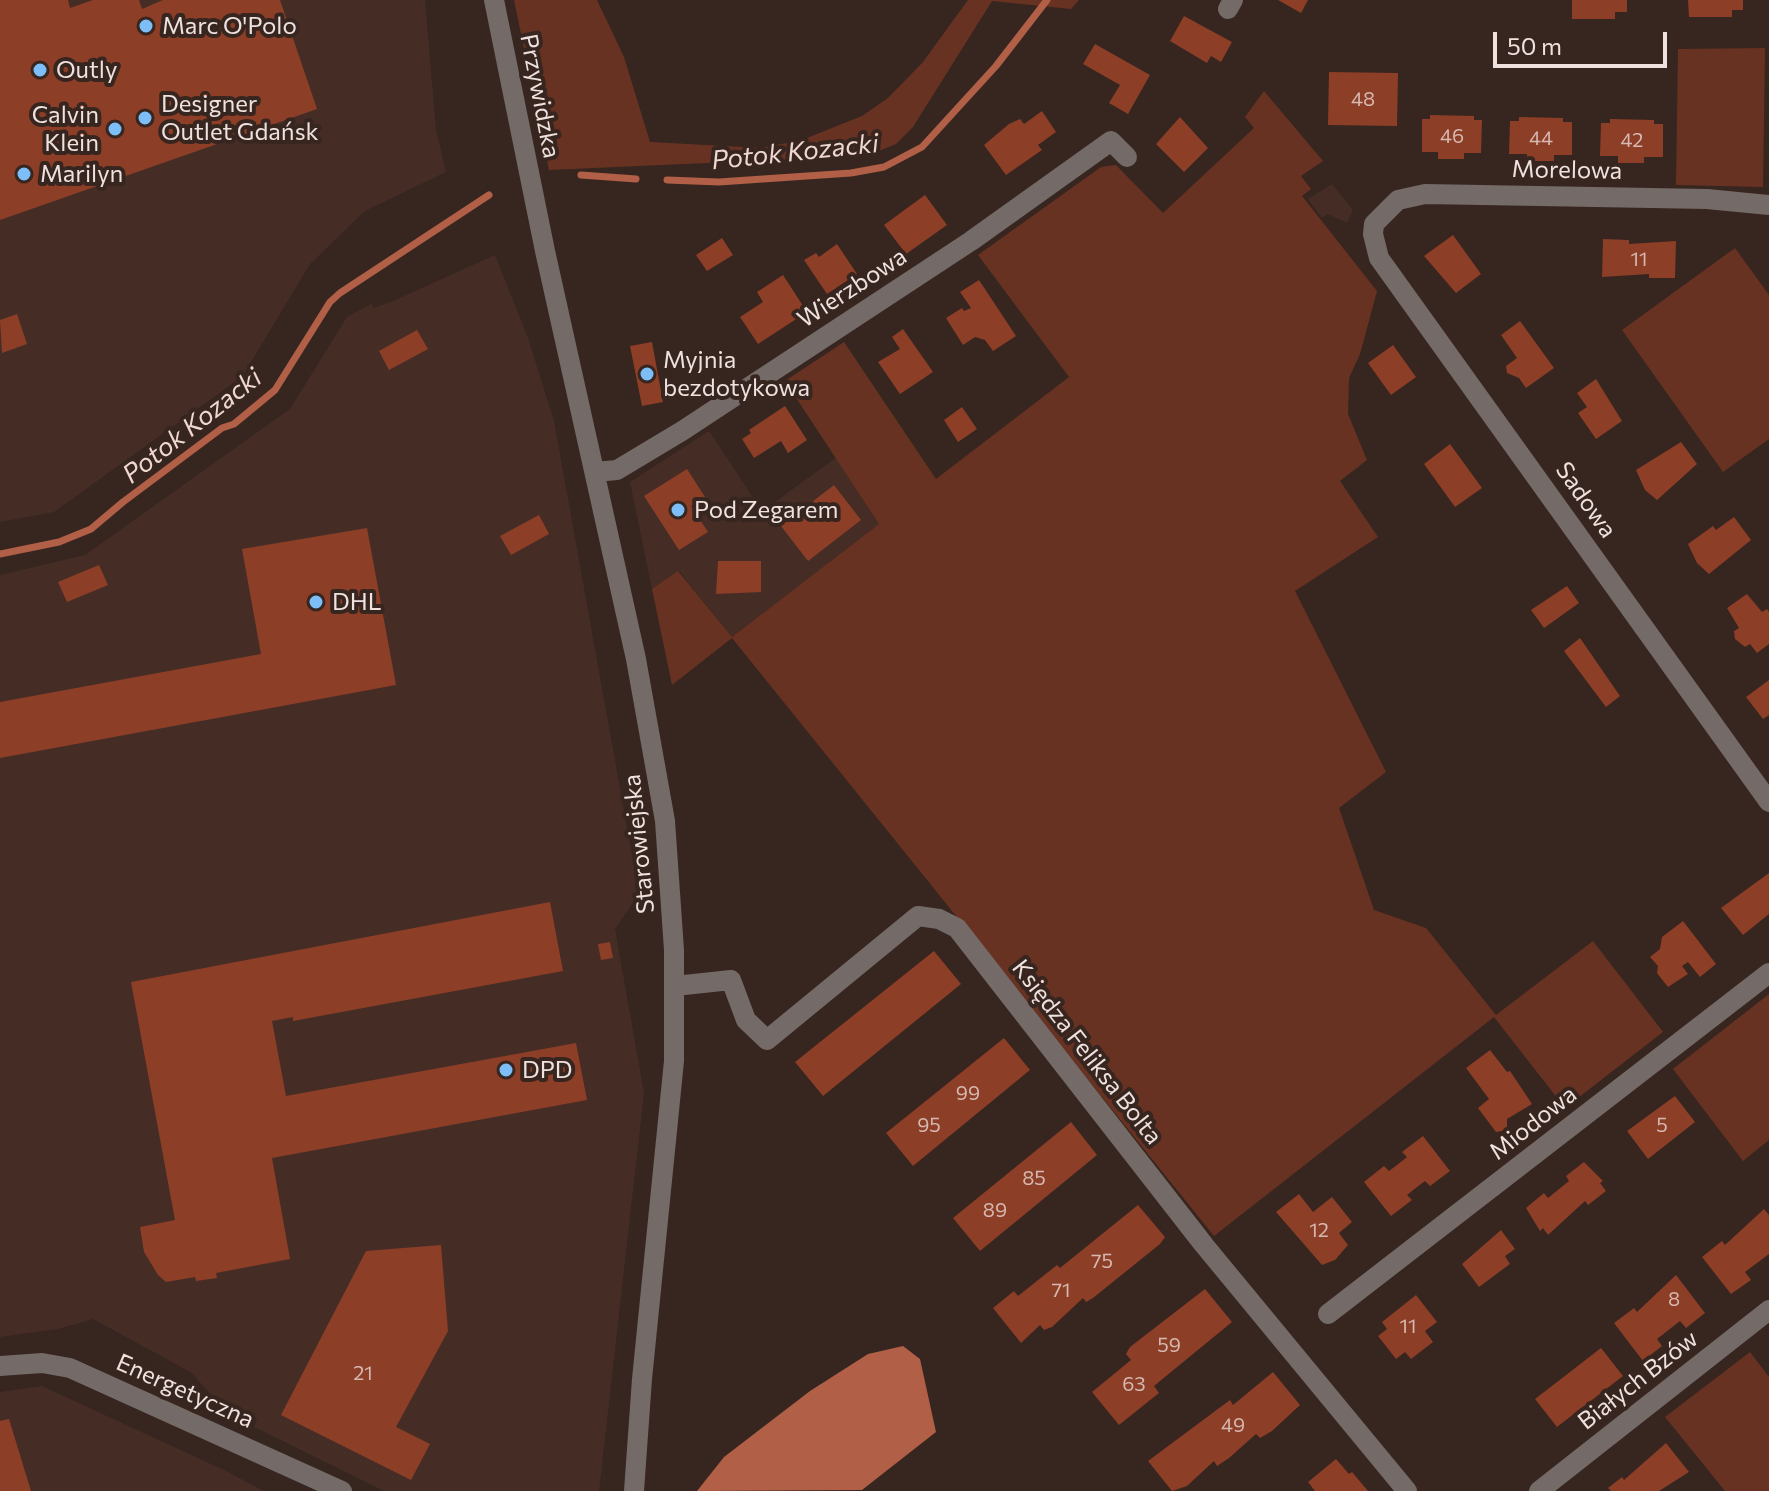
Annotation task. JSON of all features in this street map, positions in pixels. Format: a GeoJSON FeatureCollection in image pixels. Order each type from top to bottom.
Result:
{"type":"FeatureCollection","features":[{"type":"Feature","properties":{"kind":"street","name":"Przywidzka"},"geometry":{"type":"LineString","coordinates":[[494,0],[535,202]]}},
{"type":"Feature","properties":{"kind":"street","name":"Wierzbowa"},"geometry":{"type":"LineString","coordinates":[[595,472],[617,470],[682,431],[971,241],[1111,141],[1127,157]]}},
{"type":"Feature","properties":{"kind":"street","name":"Morelowa"},"geometry":{"type":"LineString","coordinates":[[1374,224],[1398,200],[1425,194],[1707,199],[1769,205]]}},
{"type":"Feature","properties":{"kind":"street","name":"Starowiejska"},"geometry":{"type":"LineString","coordinates":[[535,202],[661,785],[673,909],[675,986],[671,1103],[642,1379],[634,1491]]}},
{"type":"Feature","properties":{"kind":"street","name":"Sadowa"},"geometry":{"type":"LineString","coordinates":[[1374,224],[1379,258],[1769,802]]}},
{"type":"Feature","properties":{"kind":"street","name":"Księdza Feliksa Bolta"},"geometry":{"type":"LineString","coordinates":[[675,986],[731,980],[746,1020],[767,1040],[918,916],[939,919],[957,928],[1204,1245],[1407,1491]]}},
{"type":"Feature","properties":{"kind":"street","name":"Miodowa"},"geometry":{"type":"LineString","coordinates":[[1328,1314],[1769,973]]}},
{"type":"Feature","properties":{"kind":"street","name":"Białych Bzów"},"geometry":{"type":"LineString","coordinates":[[1539,1491],[1769,1310]]}},
{"type":"Feature","properties":{"kind":"street","name":"Energetyczna"},"geometry":{"type":"LineString","coordinates":[[0,1366],[42,1363],[70,1368],[342,1491]]}},
{"type":"Feature","properties":{"kind":"shaded area"},"geometry":{"type":"Polygon","coordinates":[[[0,0],[425,0],[436,130],[446,172],[365,211],[310,264],[242,377],[54,512],[0,522],[0,0]]]}},
{"type":"Feature","properties":{"kind":"shaded area"},"geometry":{"type":"Polygon","coordinates":[[[514,0],[597,0],[624,57],[650,142],[761,148],[802,140],[862,116],[888,98],[923,62],[968,0],[1079,0],[1071,9],[992,1],[913,127],[896,144],[866,156],[549,170],[514,0]]]}},
{"type":"Feature","properties":{"kind":"shaded area"},"geometry":{"type":"Polygon","coordinates":[[[1765,48],[1763,187],[1676,185],[1678,49],[1765,48]]]}},
{"type":"Feature","properties":{"kind":"shaded area"},"geometry":{"type":"Polygon","coordinates":[[[1264,91],[1323,161],[1301,176],[1311,189],[1302,196],[1377,291],[1360,354],[1349,378],[1348,414],[1367,460],[1340,481],[1378,537],[1295,591],[1386,772],[1339,808],[1374,910],[1426,928],[1496,1015],[1593,941],[1663,1032],[1565,1108],[1494,1017],[1214,1236],[732,638],[672,685],[652,589],[678,571],[732,637],[879,524],[785,381],[844,342],[936,479],[1069,377],[978,255],[1101,167],[1116,165],[1163,213],[1254,128],[1245,117],[1264,91]]]}},
{"type":"Feature","properties":{"kind":"shaded area"},"geometry":{"type":"Polygon","coordinates":[[[1332,184],[1353,210],[1347,223],[1328,214],[1322,218],[1308,199],[1332,184]]]}},
{"type":"Feature","properties":{"kind":"shaded area"},"geometry":{"type":"Polygon","coordinates":[[[1735,248],[1769,295],[1769,439],[1723,472],[1622,330],[1735,248]]]}},
{"type":"Feature","properties":{"kind":"shaded area"},"geometry":{"type":"Polygon","coordinates":[[[495,255],[528,338],[554,421],[639,894],[615,929],[644,1093],[599,1491],[384,1491],[254,1427],[257,1419],[210,1394],[192,1373],[93,1319],[58,1329],[0,1337],[0,575],[85,555],[290,409],[347,317],[371,304],[374,308],[393,301],[495,255]]]}},
{"type":"Feature","properties":{"kind":"shaded area"},"geometry":{"type":"Polygon","coordinates":[[[709,431],[762,511],[836,458],[879,524],[732,637],[679,571],[652,589],[630,482],[709,431]]]}},
{"type":"Feature","properties":{"kind":"shaded area"},"geometry":{"type":"Polygon","coordinates":[[[1769,994],[1769,1140],[1743,1161],[1673,1069],[1769,994]]]}},
{"type":"Feature","properties":{"kind":"shaded area"},"geometry":{"type":"Polygon","coordinates":[[[903,1346],[920,1359],[936,1432],[862,1490],[697,1491],[724,1457],[810,1391],[868,1354],[903,1346]]]}},
{"type":"Feature","properties":{"kind":"shaded area"},"geometry":{"type":"Polygon","coordinates":[[[1750,1352],[1769,1377],[1769,1491],[1725,1491],[1665,1417],[1750,1352]]]}},
{"type":"Feature","properties":{"kind":"shaded area"},"geometry":{"type":"Polygon","coordinates":[[[42,1386],[264,1491],[0,1491],[0,1392],[42,1386]]]}},
{"type":"Feature","properties":{"kind":"building","name":"Designer Outlet Gdańsk"},"geometry":{"type":"Polygon","coordinates":[[[0,0],[68,0],[70,8],[93,0],[139,0],[142,9],[163,0],[280,0],[317,109],[0,220],[0,0]]]}},
{"type":"Feature","properties":{"kind":"building"},"geometry":{"type":"Polygon","coordinates":[[[1278,0],[1308,0],[1301,13],[1278,0]]]}},
{"type":"Feature","properties":{"kind":"building"},"geometry":{"type":"Polygon","coordinates":[[[1572,0],[1627,0],[1627,12],[1615,12],[1615,19],[1572,19],[1572,0]]]}},
{"type":"Feature","properties":{"kind":"building"},"geometry":{"type":"Polygon","coordinates":[[[1688,0],[1743,0],[1743,10],[1732,10],[1732,17],[1689,17],[1688,0]]]}},
{"type":"Feature","properties":{"kind":"building"},"geometry":{"type":"Polygon","coordinates":[[[1184,16],[1232,42],[1221,62],[1211,56],[1207,63],[1170,41],[1184,16]]]}},
{"type":"Feature","properties":{"kind":"building"},"geometry":{"type":"Polygon","coordinates":[[[1095,44],[1150,75],[1128,114],[1109,103],[1120,85],[1083,64],[1095,44]]]}},
{"type":"Feature","properties":{"kind":"building"},"geometry":{"type":"Polygon","coordinates":[[[1329,72],[1398,73],[1397,126],[1328,125],[1329,72]]]}},
{"type":"Feature","properties":{"kind":"building"},"geometry":{"type":"Polygon","coordinates":[[[1042,111],[1056,132],[1038,145],[1042,150],[1006,175],[984,145],[1009,124],[1020,119],[1024,124],[1042,111]]]}},
{"type":"Feature","properties":{"kind":"building"},"geometry":{"type":"Polygon","coordinates":[[[1430,115],[1474,116],[1474,120],[1482,120],[1481,153],[1464,153],[1464,159],[1438,159],[1438,152],[1422,152],[1422,119],[1430,119],[1430,115]]]}},
{"type":"Feature","properties":{"kind":"building"},"geometry":{"type":"Polygon","coordinates":[[[1180,117],[1208,148],[1184,172],[1156,144],[1180,117]]]}},
{"type":"Feature","properties":{"kind":"building"},"geometry":{"type":"Polygon","coordinates":[[[1519,117],[1563,118],[1563,122],[1572,122],[1572,155],[1554,155],[1554,161],[1527,161],[1527,154],[1509,154],[1510,121],[1519,121],[1519,117]]]}},
{"type":"Feature","properties":{"kind":"building"},"geometry":{"type":"Polygon","coordinates":[[[1610,119],[1654,120],[1654,124],[1663,124],[1663,157],[1644,157],[1644,163],[1618,163],[1618,156],[1600,156],[1601,123],[1610,123],[1610,119]]]}},
{"type":"Feature","properties":{"kind":"building"},"geometry":{"type":"Polygon","coordinates":[[[925,195],[947,225],[906,254],[884,225],[925,195]]]}},
{"type":"Feature","properties":{"kind":"building"},"geometry":{"type":"Polygon","coordinates":[[[1453,235],[1481,274],[1456,293],[1424,256],[1453,235]]]}},
{"type":"Feature","properties":{"kind":"building"},"geometry":{"type":"Polygon","coordinates":[[[722,238],[733,255],[707,271],[696,255],[722,238]]]}},
{"type":"Feature","properties":{"kind":"building"},"geometry":{"type":"Polygon","coordinates":[[[1603,239],[1629,240],[1629,244],[1676,241],[1675,278],[1649,278],[1649,274],[1602,277],[1603,239]]]}},
{"type":"Feature","properties":{"kind":"building"},"geometry":{"type":"Polygon","coordinates":[[[837,244],[857,274],[827,294],[804,260],[816,253],[819,257],[837,244]]]}},
{"type":"Feature","properties":{"kind":"building"},"geometry":{"type":"Polygon","coordinates":[[[783,275],[807,312],[758,344],[740,317],[763,302],[757,292],[783,275]]]}},
{"type":"Feature","properties":{"kind":"building"},"geometry":{"type":"Polygon","coordinates":[[[979,280],[1016,336],[993,351],[985,340],[975,337],[963,345],[946,318],[962,308],[964,311],[971,308],[960,292],[979,280]]]}},
{"type":"Feature","properties":{"kind":"building"},"geometry":{"type":"Polygon","coordinates":[[[17,314],[27,344],[2,353],[0,320],[17,314]]]}},
{"type":"Feature","properties":{"kind":"building"},"geometry":{"type":"Polygon","coordinates":[[[1520,321],[1554,368],[1526,388],[1519,378],[1507,373],[1506,366],[1517,358],[1501,335],[1520,321]]]}},
{"type":"Feature","properties":{"kind":"building"},"geometry":{"type":"Polygon","coordinates":[[[903,329],[933,372],[900,394],[878,362],[900,349],[892,337],[903,329]]]}},
{"type":"Feature","properties":{"kind":"building"},"geometry":{"type":"Polygon","coordinates":[[[417,330],[428,349],[389,370],[379,351],[417,330]]]}},
{"type":"Feature","properties":{"kind":"building","name":"Myjnia bezdotykowa"},"geometry":{"type":"Polygon","coordinates":[[[652,342],[663,402],[642,406],[630,346],[652,342]]]}},
{"type":"Feature","properties":{"kind":"building"},"geometry":{"type":"Polygon","coordinates":[[[1393,345],[1416,377],[1391,395],[1368,363],[1393,345]]]}},
{"type":"Feature","properties":{"kind":"building"},"geometry":{"type":"Polygon","coordinates":[[[1596,379],[1622,421],[1596,439],[1578,413],[1587,407],[1577,393],[1596,379]]]}},
{"type":"Feature","properties":{"kind":"building"},"geometry":{"type":"Polygon","coordinates":[[[785,406],[807,440],[788,453],[781,441],[754,458],[742,439],[751,433],[749,430],[785,406]]]}},
{"type":"Feature","properties":{"kind":"building"},"geometry":{"type":"Polygon","coordinates":[[[962,407],[977,429],[958,442],[944,420],[962,407]]]}},
{"type":"Feature","properties":{"kind":"building"},"geometry":{"type":"Polygon","coordinates":[[[1681,442],[1697,464],[1657,500],[1645,490],[1636,470],[1681,442]]]}},
{"type":"Feature","properties":{"kind":"building"},"geometry":{"type":"Polygon","coordinates":[[[1450,444],[1482,488],[1455,507],[1424,464],[1450,444]]]}},
{"type":"Feature","properties":{"kind":"building"},"geometry":{"type":"Polygon","coordinates":[[[687,469],[705,497],[691,506],[708,532],[679,550],[644,496],[687,469]]]}},
{"type":"Feature","properties":{"kind":"building"},"geometry":{"type":"Polygon","coordinates":[[[834,485],[861,520],[808,561],[781,526],[834,485]]]}},
{"type":"Feature","properties":{"kind":"building"},"geometry":{"type":"Polygon","coordinates":[[[539,515],[549,534],[511,555],[500,536],[539,515]]]}},
{"type":"Feature","properties":{"kind":"building"},"geometry":{"type":"Polygon","coordinates":[[[1734,517],[1751,540],[1709,574],[1697,563],[1688,544],[1713,526],[1716,530],[1734,517]]]}},
{"type":"Feature","properties":{"kind":"building","name":"DHL"},"geometry":{"type":"Polygon","coordinates":[[[367,528],[396,685],[0,758],[0,702],[261,654],[242,549],[367,528]]]}},
{"type":"Feature","properties":{"kind":"building"},"geometry":{"type":"Polygon","coordinates":[[[718,561],[761,561],[761,592],[716,594],[718,561]]]}},
{"type":"Feature","properties":{"kind":"building"},"geometry":{"type":"Polygon","coordinates":[[[99,565],[108,585],[67,602],[58,582],[99,565]]]}},
{"type":"Feature","properties":{"kind":"building"},"geometry":{"type":"Polygon","coordinates":[[[1567,586],[1579,603],[1544,628],[1531,610],[1567,586]]]}},
{"type":"Feature","properties":{"kind":"building"},"geometry":{"type":"Polygon","coordinates":[[[1747,594],[1762,612],[1767,609],[1769,612],[1769,644],[1757,653],[1750,644],[1745,647],[1735,639],[1734,631],[1739,628],[1727,608],[1747,594]]]}},
{"type":"Feature","properties":{"kind":"building"},"geometry":{"type":"Polygon","coordinates":[[[1580,638],[1620,696],[1606,707],[1564,651],[1580,638]]]}},
{"type":"Feature","properties":{"kind":"building"},"geometry":{"type":"Polygon","coordinates":[[[1769,680],[1769,715],[1763,719],[1746,697],[1769,680]]]}},
{"type":"Feature","properties":{"kind":"building"},"geometry":{"type":"Polygon","coordinates":[[[1769,873],[1769,914],[1743,935],[1721,908],[1769,873]]]}},
{"type":"Feature","properties":{"kind":"building","name":"DPD"},"geometry":{"type":"Polygon","coordinates":[[[550,902],[563,971],[293,1021],[293,1017],[272,1021],[286,1096],[576,1043],[587,1100],[272,1158],[290,1259],[216,1273],[217,1278],[196,1281],[195,1277],[166,1282],[158,1275],[144,1252],[140,1227],[175,1220],[131,982],[550,902]]]}},
{"type":"Feature","properties":{"kind":"building"},"geometry":{"type":"Polygon","coordinates":[[[1683,921],[1716,964],[1700,977],[1688,962],[1682,966],[1688,974],[1668,987],[1650,957],[1660,949],[1662,937],[1683,921]]]}},
{"type":"Feature","properties":{"kind":"building"},"geometry":{"type":"Polygon","coordinates":[[[610,942],[613,958],[601,960],[598,944],[610,942]]]}},
{"type":"Feature","properties":{"kind":"building"},"geometry":{"type":"Polygon","coordinates":[[[934,951],[961,984],[823,1096],[795,1062],[934,951]]]}},
{"type":"Feature","properties":{"kind":"building"},"geometry":{"type":"Polygon","coordinates":[[[1004,1038],[1030,1070],[913,1166],[886,1133],[1004,1038]]]}},
{"type":"Feature","properties":{"kind":"building"},"geometry":{"type":"Polygon","coordinates":[[[1490,1050],[1507,1072],[1510,1071],[1532,1104],[1507,1119],[1507,1128],[1496,1132],[1478,1108],[1489,1099],[1466,1068],[1490,1050]]]}},
{"type":"Feature","properties":{"kind":"building"},"geometry":{"type":"Polygon","coordinates":[[[1675,1096],[1695,1122],[1648,1159],[1627,1131],[1675,1096]]]}},
{"type":"Feature","properties":{"kind":"building"},"geometry":{"type":"Polygon","coordinates":[[[1071,1122],[1097,1155],[980,1251],[953,1218],[1071,1122]]]}},
{"type":"Feature","properties":{"kind":"building"},"geometry":{"type":"Polygon","coordinates":[[[1423,1136],[1450,1171],[1430,1186],[1425,1181],[1417,1187],[1407,1195],[1412,1200],[1391,1216],[1364,1182],[1384,1166],[1389,1171],[1397,1165],[1407,1157],[1402,1152],[1423,1136]]]}},
{"type":"Feature","properties":{"kind":"building"},"geometry":{"type":"Polygon","coordinates":[[[1584,1162],[1603,1181],[1600,1183],[1606,1191],[1588,1205],[1585,1201],[1548,1235],[1543,1228],[1540,1231],[1526,1208],[1544,1193],[1548,1198],[1569,1181],[1566,1176],[1584,1162]]]}},
{"type":"Feature","properties":{"kind":"building"},"geometry":{"type":"Polygon","coordinates":[[[1299,1194],[1313,1212],[1332,1197],[1352,1222],[1339,1233],[1348,1245],[1335,1260],[1322,1265],[1276,1212],[1299,1194]]]}},
{"type":"Feature","properties":{"kind":"building"},"geometry":{"type":"Polygon","coordinates":[[[1138,1205],[1165,1237],[1160,1244],[1093,1298],[1086,1302],[1083,1298],[1052,1327],[1044,1330],[1040,1325],[1021,1343],[993,1308],[1014,1291],[1018,1296],[1057,1265],[1060,1268],[1138,1205]]]}},
{"type":"Feature","properties":{"kind":"building"},"geometry":{"type":"Polygon","coordinates":[[[1764,1209],[1769,1215],[1769,1254],[1745,1272],[1751,1280],[1731,1294],[1702,1257],[1722,1241],[1725,1245],[1764,1209]]]}},
{"type":"Feature","properties":{"kind":"building"},"geometry":{"type":"Polygon","coordinates":[[[1501,1230],[1515,1249],[1505,1256],[1510,1264],[1479,1287],[1462,1264],[1501,1230]]]}},
{"type":"Feature","properties":{"kind":"building"},"geometry":{"type":"Polygon","coordinates":[[[441,1245],[448,1331],[396,1427],[430,1444],[411,1480],[281,1415],[366,1251],[441,1245]]]}},
{"type":"Feature","properties":{"kind":"building"},"geometry":{"type":"Polygon","coordinates":[[[1676,1275],[1705,1313],[1686,1328],[1680,1321],[1657,1339],[1662,1346],[1643,1361],[1614,1323],[1634,1308],[1637,1312],[1676,1275]]]}},
{"type":"Feature","properties":{"kind":"building"},"geometry":{"type":"Polygon","coordinates":[[[1205,1289],[1232,1322],[1154,1386],[1159,1393],[1119,1425],[1092,1392],[1131,1360],[1126,1354],[1130,1347],[1205,1289]]]}},
{"type":"Feature","properties":{"kind":"building"},"geometry":{"type":"Polygon","coordinates":[[[1416,1295],[1437,1322],[1425,1331],[1433,1342],[1411,1359],[1405,1352],[1396,1359],[1378,1336],[1387,1329],[1382,1322],[1416,1295]]]}},
{"type":"Feature","properties":{"kind":"building"},"geometry":{"type":"Polygon","coordinates":[[[1601,1348],[1623,1376],[1557,1427],[1535,1399],[1601,1348]]]}},
{"type":"Feature","properties":{"kind":"building"},"geometry":{"type":"Polygon","coordinates":[[[1273,1372],[1300,1405],[1272,1431],[1260,1438],[1256,1434],[1229,1458],[1217,1466],[1214,1461],[1187,1486],[1172,1491],[1148,1461],[1230,1400],[1233,1405],[1273,1372]]]}},
{"type":"Feature","properties":{"kind":"building"},"geometry":{"type":"Polygon","coordinates":[[[9,1419],[31,1491],[0,1491],[0,1421],[9,1419]]]}},
{"type":"Feature","properties":{"kind":"building"},"geometry":{"type":"Polygon","coordinates":[[[1666,1443],[1689,1472],[1659,1491],[1611,1491],[1608,1488],[1622,1477],[1624,1480],[1666,1443]]]}},
{"type":"Feature","properties":{"kind":"building"},"geometry":{"type":"Polygon","coordinates":[[[1336,1459],[1368,1491],[1315,1491],[1308,1482],[1336,1459]]]}},
{"type":"Feature","properties":{"kind":"waterway","name":"Potok Kozacki"},"geometry":{"type":"LineString","coordinates":[[667,180],[719,182],[851,173],[884,167],[922,147],[996,66],[1047,0]]}},
{"type":"Feature","properties":{"kind":"waterway","name":"Potok Kozacki"},"geometry":{"type":"LineString","coordinates":[[581,175],[636,179]]}},
{"type":"Feature","properties":{"kind":"waterway","name":"Potok Kozacki"},"geometry":{"type":"LineString","coordinates":[[0,554],[59,542],[91,529],[222,428],[234,424],[275,390],[330,302],[340,293],[489,195]]}},
{"type":"Feature","properties":{"kind":"place","name":"Marc O'Polo"},"geometry":{"type":"Point","coordinates":[146,26]}},
{"type":"Feature","properties":{"kind":"place","name":"Outly"},"geometry":{"type":"Point","coordinates":[40,70]}},
{"type":"Feature","properties":{"kind":"place","name":"Designer Outlet Gdańsk"},"geometry":{"type":"Point","coordinates":[145,118]}},
{"type":"Feature","properties":{"kind":"place","name":"Calvin Klein"},"geometry":{"type":"Point","coordinates":[115,129]}},
{"type":"Feature","properties":{"kind":"place","name":"Marilyn"},"geometry":{"type":"Point","coordinates":[24,174]}},
{"type":"Feature","properties":{"kind":"place","name":"Myjnia bezdotykowa"},"geometry":{"type":"Point","coordinates":[647,374]}},
{"type":"Feature","properties":{"kind":"place","name":"Pod Zegarem"},"geometry":{"type":"Point","coordinates":[678,510]}},
{"type":"Feature","properties":{"kind":"place","name":"DHL"},"geometry":{"type":"Point","coordinates":[316,602]}},
{"type":"Feature","properties":{"kind":"place","name":"DPD"},"geometry":{"type":"Point","coordinates":[506,1070]}}]}
